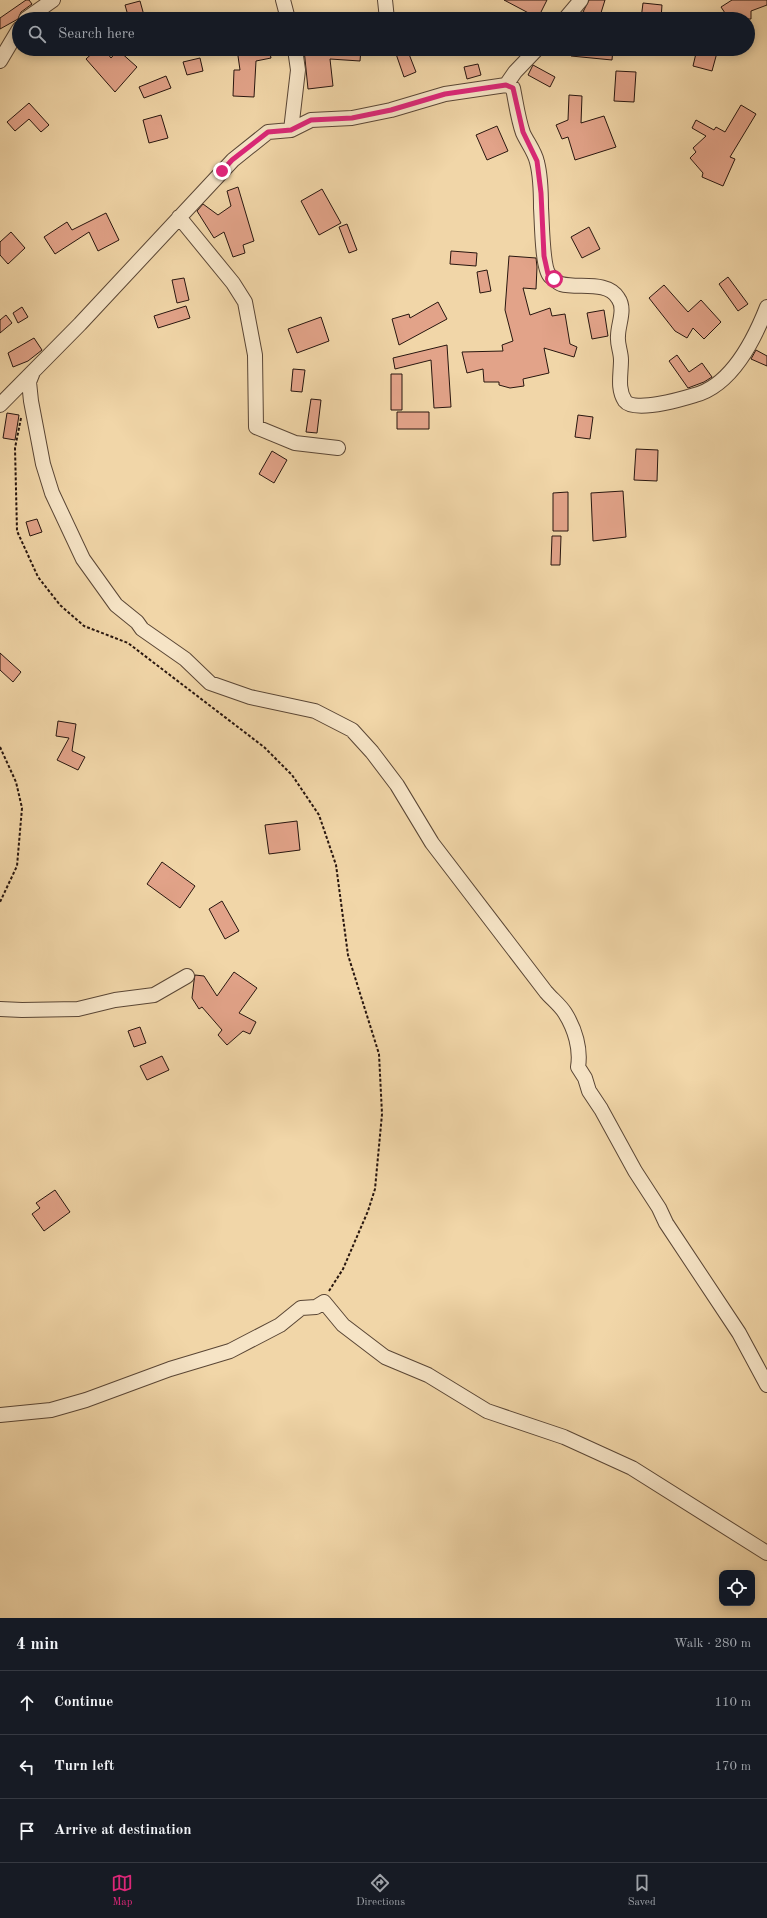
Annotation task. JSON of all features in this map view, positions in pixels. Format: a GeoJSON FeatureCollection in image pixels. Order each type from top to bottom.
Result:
{"type":"FeatureCollection","features":[{"type":"Feature","properties":{"kind":"street"},"geometry":{"type":"LineString","coordinates":[[36,12],[53,0]]}},
{"type":"Feature","properties":{"kind":"street"},"geometry":{"type":"LineString","coordinates":[[283,0],[286,12]]}},
{"type":"Feature","properties":{"kind":"street"},"geometry":{"type":"LineString","coordinates":[[385,0],[386,12]]}},
{"type":"Feature","properties":{"kind":"street"},"geometry":{"type":"LineString","coordinates":[[571,12],[581,0]]}},
{"type":"Feature","properties":{"kind":"street"},"geometry":{"type":"LineString","coordinates":[[0,61],[12,41]]}},
{"type":"Feature","properties":{"kind":"street"},"geometry":{"type":"LineString","coordinates":[[291,130],[298,70],[296,56]]}},
{"type":"Feature","properties":{"kind":"street"},"geometry":{"type":"LineString","coordinates":[[506,85],[515,72],[530,56]]}},
{"type":"Feature","properties":{"kind":"street"},"geometry":{"type":"LineString","coordinates":[[0,405],[86,319],[232,160],[268,132],[291,130],[311,120],[352,118],[391,110],[445,94],[506,85],[513,88],[523,132],[537,161],[541,193],[544,256],[548,274],[560,284],[588,286],[608,290],[618,297],[621,304],[621,314],[617,337],[621,359],[620,386],[625,401],[630,405],[638,407],[676,401],[700,394],[716,385],[738,362],[767,307]]}},
{"type":"Feature","properties":{"kind":"street"},"geometry":{"type":"LineString","coordinates":[[180,217],[233,283],[245,302],[255,355],[256,427],[295,443],[338,448]]}},
{"type":"Feature","properties":{"kind":"street"},"geometry":{"type":"LineString","coordinates":[[33,372],[29,382],[31,401],[43,464],[52,493],[83,559],[116,605],[137,622],[142,629],[185,659],[210,683],[250,697],[315,711],[352,730],[372,752],[397,785],[432,843],[546,992],[565,1013],[578,1042],[580,1057],[578,1067],[585,1078],[589,1091],[601,1109],[629,1161],[659,1208],[679,1246],[739,1333],[767,1385]]}},
{"type":"Feature","properties":{"kind":"street"},"geometry":{"type":"LineString","coordinates":[[0,1009],[78,1009],[115,1000],[154,995],[188,976]]}},
{"type":"Feature","properties":{"kind":"street"},"geometry":{"type":"LineString","coordinates":[[0,1415],[51,1410],[86,1400],[170,1369],[230,1351],[280,1325],[301,1308],[316,1307],[324,1302],[343,1325],[384,1358],[428,1375],[487,1411],[564,1437],[632,1468],[767,1553]]}},
{"type":"Feature","properties":{"kind":"path"},"geometry":{"type":"LineString","coordinates":[[31,401],[20,420],[15,448],[16,515],[17,531],[38,577],[60,605],[84,626],[128,643],[264,747],[292,774],[319,815],[336,865],[348,956],[380,1054],[382,1114],[375,1189],[368,1212],[343,1269],[326,1295],[316,1307]]}},
{"type":"Feature","properties":{"kind":"path"},"geometry":{"type":"LineString","coordinates":[[0,747],[16,782],[22,808],[17,866],[0,902]]}},
{"type":"Feature","properties":{"kind":"building"},"geometry":{"type":"Polygon","coordinates":[[[26,0],[29,0],[32,4],[21,12],[12,12],[12,22],[0,29],[0,18],[26,0]]]}},
{"type":"Feature","properties":{"kind":"building"},"geometry":{"type":"Polygon","coordinates":[[[504,0],[547,0],[541,12],[527,12],[504,0]]]}},
{"type":"Feature","properties":{"kind":"building"},"geometry":{"type":"Polygon","coordinates":[[[589,0],[605,0],[601,12],[583,12],[589,0]]]}},
{"type":"Feature","properties":{"kind":"building"},"geometry":{"type":"Polygon","coordinates":[[[732,0],[767,0],[767,5],[751,12],[724,12],[721,7],[732,0]]]}},
{"type":"Feature","properties":{"kind":"building"},"geometry":{"type":"Polygon","coordinates":[[[140,1],[143,12],[127,12],[125,5],[140,1]]]}},
{"type":"Feature","properties":{"kind":"building"},"geometry":{"type":"Polygon","coordinates":[[[643,3],[662,5],[662,12],[642,12],[643,3]]]}},
{"type":"Feature","properties":{"kind":"building"},"geometry":{"type":"Polygon","coordinates":[[[89,56],[109,56],[111,58],[113,56],[125,56],[137,67],[115,92],[86,59],[89,56]]]}},
{"type":"Feature","properties":{"kind":"building"},"geometry":{"type":"Polygon","coordinates":[[[238,56],[271,56],[271,58],[256,61],[254,97],[233,96],[234,70],[240,70],[238,56]]]}},
{"type":"Feature","properties":{"kind":"building"},"geometry":{"type":"Polygon","coordinates":[[[305,56],[360,56],[360,61],[330,59],[333,86],[308,89],[305,56]]]}},
{"type":"Feature","properties":{"kind":"building"},"geometry":{"type":"Polygon","coordinates":[[[397,56],[410,56],[416,72],[404,77],[397,56]]]}},
{"type":"Feature","properties":{"kind":"building"},"geometry":{"type":"Polygon","coordinates":[[[571,56],[612,56],[612,60],[571,56]]]}},
{"type":"Feature","properties":{"kind":"building"},"geometry":{"type":"Polygon","coordinates":[[[695,56],[716,56],[712,71],[693,66],[695,56]]]}},
{"type":"Feature","properties":{"kind":"building"},"geometry":{"type":"Polygon","coordinates":[[[200,58],[203,71],[187,75],[183,62],[200,58]]]}},
{"type":"Feature","properties":{"kind":"building"},"geometry":{"type":"Polygon","coordinates":[[[478,64],[481,75],[467,79],[464,67],[478,64]]]}},
{"type":"Feature","properties":{"kind":"building"},"geometry":{"type":"Polygon","coordinates":[[[533,65],[555,77],[550,87],[528,75],[533,65]]]}},
{"type":"Feature","properties":{"kind":"building"},"geometry":{"type":"Polygon","coordinates":[[[616,71],[636,72],[634,102],[614,101],[616,71]]]}},
{"type":"Feature","properties":{"kind":"building"},"geometry":{"type":"Polygon","coordinates":[[[166,76],[171,88],[144,98],[139,87],[166,76]]]}},
{"type":"Feature","properties":{"kind":"building"},"geometry":{"type":"Polygon","coordinates":[[[569,95],[582,96],[581,123],[604,116],[616,147],[575,160],[568,137],[562,139],[556,125],[568,120],[569,95]]]}},
{"type":"Feature","properties":{"kind":"building"},"geometry":{"type":"Polygon","coordinates":[[[29,103],[49,125],[41,132],[29,119],[15,131],[7,122],[29,103]]]}},
{"type":"Feature","properties":{"kind":"building"},"geometry":{"type":"Polygon","coordinates":[[[741,105],[756,114],[730,157],[735,159],[723,186],[702,177],[703,173],[690,158],[696,152],[693,148],[706,136],[692,128],[696,120],[714,130],[716,127],[725,132],[741,105]]]}},
{"type":"Feature","properties":{"kind":"building"},"geometry":{"type":"Polygon","coordinates":[[[161,115],[168,138],[149,143],[143,120],[161,115]]]}},
{"type":"Feature","properties":{"kind":"building"},"geometry":{"type":"Polygon","coordinates":[[[497,126],[508,151],[487,160],[476,135],[497,126]]]}},
{"type":"Feature","properties":{"kind":"building"},"geometry":{"type":"Polygon","coordinates":[[[238,187],[254,241],[243,245],[245,253],[233,257],[224,232],[214,238],[197,211],[203,204],[218,215],[231,206],[227,191],[238,187]]]}},
{"type":"Feature","properties":{"kind":"building"},"geometry":{"type":"Polygon","coordinates":[[[322,189],[341,223],[319,235],[301,201],[322,189]]]}},
{"type":"Feature","properties":{"kind":"building"},"geometry":{"type":"Polygon","coordinates":[[[106,213],[119,240],[98,251],[89,232],[55,254],[44,237],[67,222],[72,230],[106,213]]]}},
{"type":"Feature","properties":{"kind":"building"},"geometry":{"type":"Polygon","coordinates":[[[347,224],[357,250],[349,253],[339,227],[347,224]]]}},
{"type":"Feature","properties":{"kind":"building"},"geometry":{"type":"Polygon","coordinates":[[[589,227],[600,249],[582,258],[571,237],[589,227]]]}},
{"type":"Feature","properties":{"kind":"building"},"geometry":{"type":"Polygon","coordinates":[[[11,232],[25,248],[8,264],[0,255],[0,242],[11,232]]]}},
{"type":"Feature","properties":{"kind":"building"},"geometry":{"type":"Polygon","coordinates":[[[451,251],[477,253],[476,266],[450,264],[451,251]]]}},
{"type":"Feature","properties":{"kind":"building"},"geometry":{"type":"Polygon","coordinates":[[[509,256],[536,258],[536,289],[523,288],[530,315],[550,308],[552,316],[565,314],[570,344],[577,347],[574,357],[544,348],[549,373],[523,379],[524,386],[510,388],[499,385],[499,382],[484,382],[483,369],[467,373],[462,352],[503,351],[502,345],[513,341],[505,310],[509,256]]]}},
{"type":"Feature","properties":{"kind":"building"},"geometry":{"type":"Polygon","coordinates":[[[487,270],[491,291],[480,293],[477,272],[487,270]]]}},
{"type":"Feature","properties":{"kind":"building"},"geometry":{"type":"Polygon","coordinates":[[[728,277],[748,304],[738,311],[719,284],[728,277]]]}},
{"type":"Feature","properties":{"kind":"building"},"geometry":{"type":"Polygon","coordinates":[[[184,278],[189,300],[177,303],[172,280],[184,278]]]}},
{"type":"Feature","properties":{"kind":"building"},"geometry":{"type":"Polygon","coordinates":[[[664,285],[688,312],[701,300],[721,322],[704,339],[693,328],[687,338],[675,331],[649,298],[664,285]]]}},
{"type":"Feature","properties":{"kind":"building"},"geometry":{"type":"Polygon","coordinates":[[[438,302],[447,319],[399,345],[392,319],[409,314],[410,318],[438,302]]]}},
{"type":"Feature","properties":{"kind":"building"},"geometry":{"type":"Polygon","coordinates":[[[186,306],[190,318],[158,328],[154,316],[186,306]]]}},
{"type":"Feature","properties":{"kind":"building"},"geometry":{"type":"Polygon","coordinates":[[[22,307],[28,317],[18,323],[13,313],[22,307]]]}},
{"type":"Feature","properties":{"kind":"building"},"geometry":{"type":"Polygon","coordinates":[[[604,310],[608,336],[592,339],[587,313],[604,310]]]}},
{"type":"Feature","properties":{"kind":"building"},"geometry":{"type":"Polygon","coordinates":[[[6,315],[12,323],[0,333],[0,320],[6,315]]]}},
{"type":"Feature","properties":{"kind":"building"},"geometry":{"type":"Polygon","coordinates":[[[321,317],[329,341],[297,353],[288,329],[321,317]]]}},
{"type":"Feature","properties":{"kind":"building"},"geometry":{"type":"Polygon","coordinates":[[[34,338],[42,350],[28,361],[13,367],[8,353],[34,338]]]}},
{"type":"Feature","properties":{"kind":"building"},"geometry":{"type":"Polygon","coordinates":[[[447,345],[451,407],[434,408],[431,360],[395,369],[393,358],[447,345]]]}},
{"type":"Feature","properties":{"kind":"building"},"geometry":{"type":"Polygon","coordinates":[[[756,350],[767,356],[767,366],[751,359],[756,350]]]}},
{"type":"Feature","properties":{"kind":"building"},"geometry":{"type":"Polygon","coordinates":[[[677,355],[689,372],[702,363],[712,377],[704,382],[688,388],[669,361],[677,355]]]}},
{"type":"Feature","properties":{"kind":"building"},"geometry":{"type":"Polygon","coordinates":[[[293,369],[305,370],[302,392],[291,391],[293,369]]]}},
{"type":"Feature","properties":{"kind":"building"},"geometry":{"type":"Polygon","coordinates":[[[391,374],[402,374],[402,410],[391,410],[391,374]]]}},
{"type":"Feature","properties":{"kind":"building"},"geometry":{"type":"Polygon","coordinates":[[[311,399],[321,400],[317,433],[306,432],[311,399]]]}},
{"type":"Feature","properties":{"kind":"building"},"geometry":{"type":"Polygon","coordinates":[[[397,412],[429,412],[429,429],[397,429],[397,412]]]}},
{"type":"Feature","properties":{"kind":"building"},"geometry":{"type":"Polygon","coordinates":[[[7,413],[19,415],[15,440],[3,438],[7,413]]]}},
{"type":"Feature","properties":{"kind":"building"},"geometry":{"type":"Polygon","coordinates":[[[578,415],[593,417],[590,439],[575,437],[578,415]]]}},
{"type":"Feature","properties":{"kind":"building"},"geometry":{"type":"Polygon","coordinates":[[[636,449],[658,450],[657,481],[634,480],[636,449]]]}},
{"type":"Feature","properties":{"kind":"building"},"geometry":{"type":"Polygon","coordinates":[[[272,451],[287,460],[274,483],[259,474],[272,451]]]}},
{"type":"Feature","properties":{"kind":"building"},"geometry":{"type":"Polygon","coordinates":[[[623,491],[626,537],[593,541],[591,493],[623,491]]]}},
{"type":"Feature","properties":{"kind":"building"},"geometry":{"type":"Polygon","coordinates":[[[568,492],[568,531],[553,531],[553,493],[568,492]]]}},
{"type":"Feature","properties":{"kind":"building"},"geometry":{"type":"Polygon","coordinates":[[[37,519],[42,532],[30,536],[26,522],[37,519]]]}},
{"type":"Feature","properties":{"kind":"building"},"geometry":{"type":"Polygon","coordinates":[[[552,536],[561,536],[560,565],[551,565],[552,536]]]}},
{"type":"Feature","properties":{"kind":"building"},"geometry":{"type":"Polygon","coordinates":[[[0,653],[21,672],[13,682],[0,670],[0,653]]]}},
{"type":"Feature","properties":{"kind":"building"},"geometry":{"type":"Polygon","coordinates":[[[58,721],[76,724],[72,751],[85,757],[78,770],[57,760],[69,738],[56,736],[58,721]]]}},
{"type":"Feature","properties":{"kind":"building"},"geometry":{"type":"Polygon","coordinates":[[[297,821],[300,850],[269,854],[265,825],[297,821]]]}},
{"type":"Feature","properties":{"kind":"building"},"geometry":{"type":"Polygon","coordinates":[[[162,862],[195,886],[180,908],[147,884],[162,862]]]}},
{"type":"Feature","properties":{"kind":"building"},"geometry":{"type":"Polygon","coordinates":[[[222,901],[239,931],[225,939],[209,909],[222,901]]]}},
{"type":"Feature","properties":{"kind":"building"},"geometry":{"type":"Polygon","coordinates":[[[234,972],[257,988],[239,1013],[256,1022],[250,1034],[243,1031],[227,1045],[218,1035],[222,1030],[202,1007],[199,1009],[192,998],[195,975],[204,976],[217,996],[234,972]]]}},
{"type":"Feature","properties":{"kind":"building"},"geometry":{"type":"Polygon","coordinates":[[[140,1027],[146,1043],[134,1047],[128,1031],[140,1027]]]}},
{"type":"Feature","properties":{"kind":"building"},"geometry":{"type":"Polygon","coordinates":[[[162,1056],[169,1070],[147,1080],[140,1066],[162,1056]]]}},
{"type":"Feature","properties":{"kind":"building"},"geometry":{"type":"Polygon","coordinates":[[[55,1190],[70,1212],[44,1231],[32,1214],[40,1208],[36,1203],[55,1190]]]}},
{"type":"Feature","properties":{"kind":"route"},"geometry":{"type":"LineString","coordinates":[[222,171],[232,160],[268,132],[291,130],[311,120],[352,118],[391,110],[445,94],[506,85],[513,88],[523,132],[537,161],[541,193],[544,256],[548,274],[554,279]]}}]}
